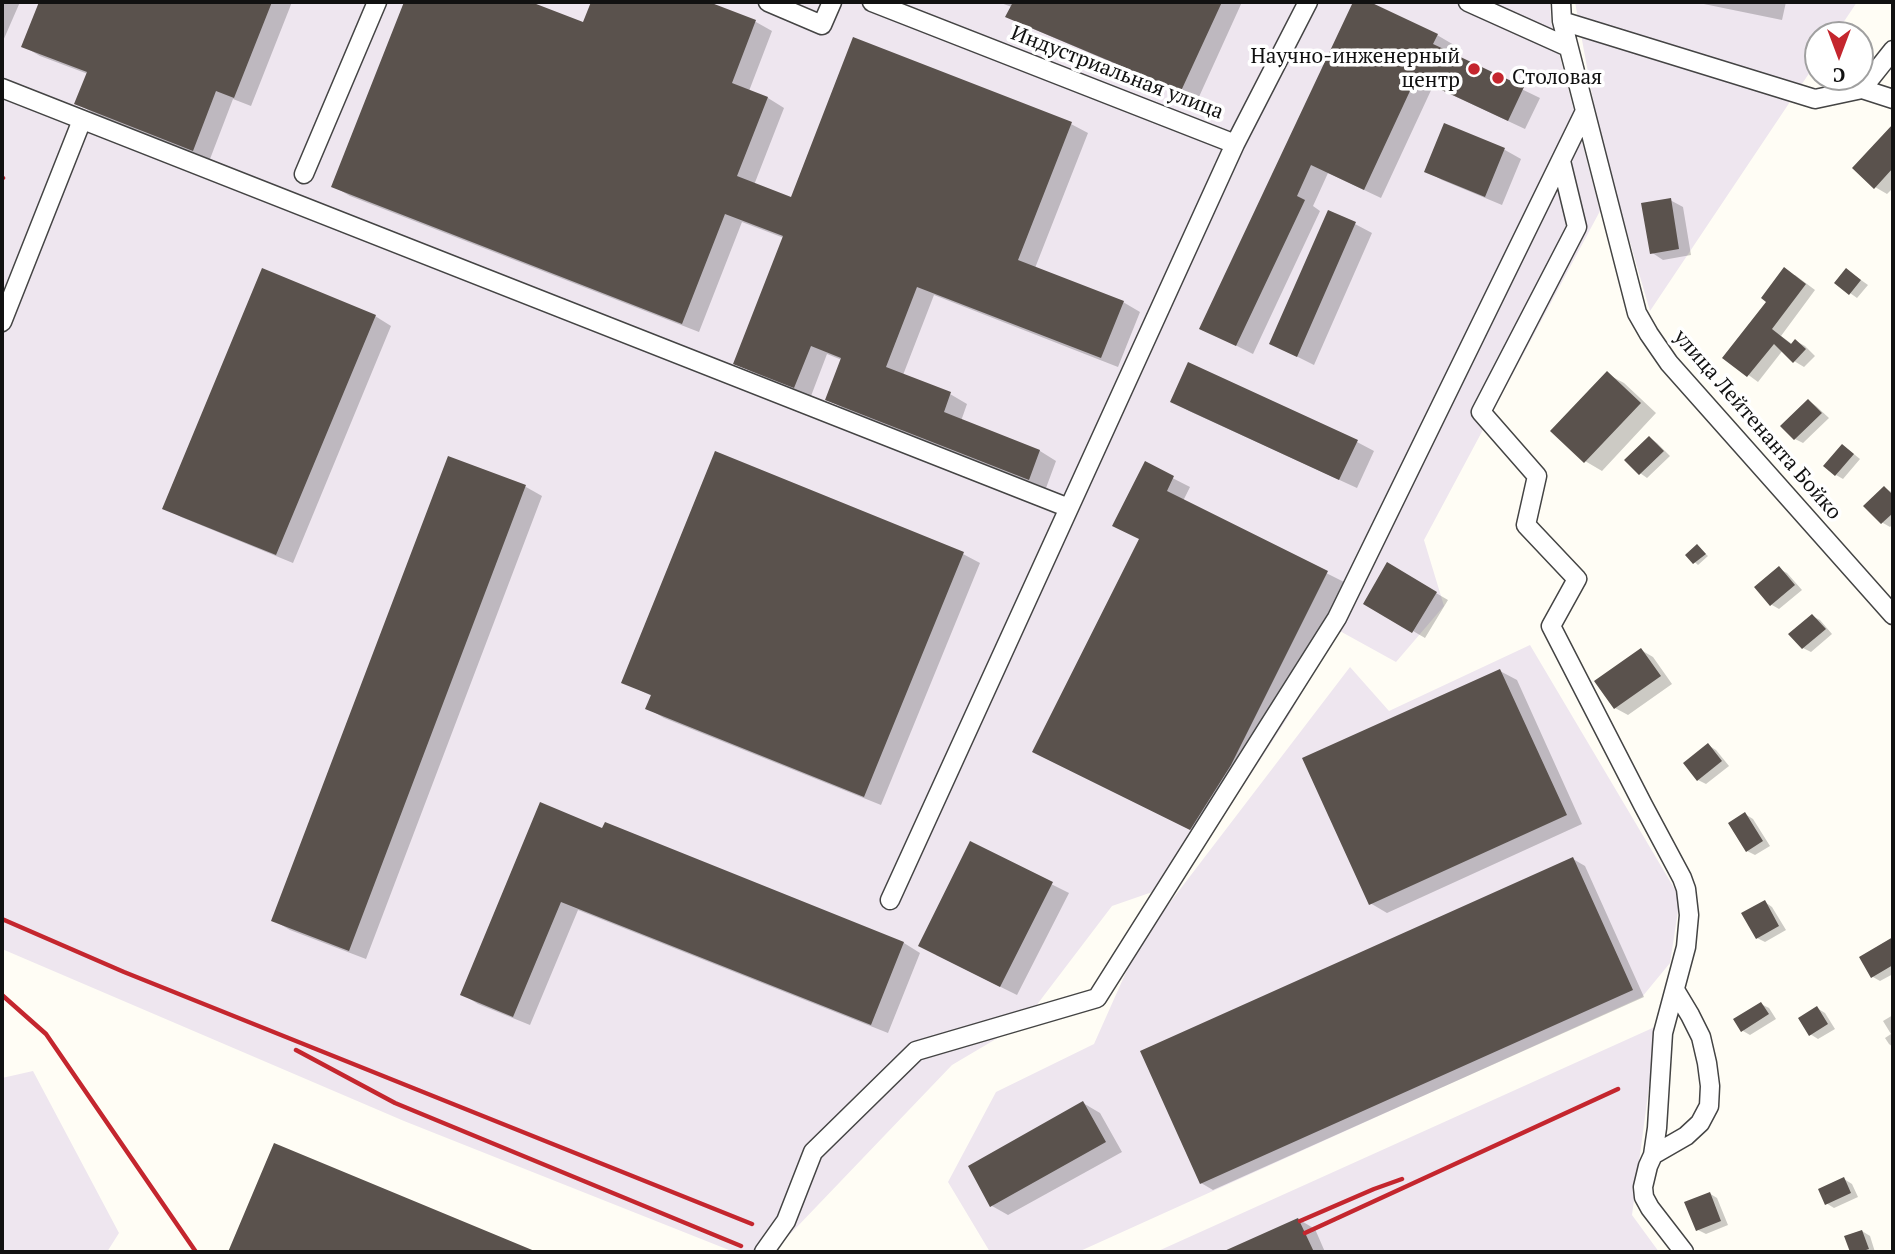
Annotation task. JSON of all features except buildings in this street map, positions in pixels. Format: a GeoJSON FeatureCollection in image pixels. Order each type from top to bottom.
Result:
{"type":"FeatureCollection","features":[{"type":"Feature","properties":{"kind":"street"},"geometry":{"type":"LineString","coordinates":[[304,174],[377,2]]}},
{"type":"Feature","properties":{"kind":"street"},"geometry":{"type":"LineString","coordinates":[[768,2],[822,25],[832,2]]}},
{"type":"Feature","properties":{"kind":"street","name":"Индустриальная улица"},"geometry":{"type":"LineString","coordinates":[[872,2],[1236,144],[1308,2]]}},
{"type":"Feature","properties":{"kind":"street"},"geometry":{"type":"LineString","coordinates":[[1468,2],[1569,47]]}},
{"type":"Feature","properties":{"kind":"street","name":"улица Лейтенанта Бойко"},"geometry":{"type":"LineString","coordinates":[[1561,2],[1562,21],[1637,313],[1669,363],[1893,615]]}},
{"type":"Feature","properties":{"kind":"street"},"geometry":{"type":"LineString","coordinates":[[1562,21],[1815,99],[1853,91]]}},
{"type":"Feature","properties":{"kind":"street"},"geometry":{"type":"LineString","coordinates":[[1874,74],[1893,50]]}},
{"type":"Feature","properties":{"kind":"street"},"geometry":{"type":"LineString","coordinates":[[2,88],[1069,508]]}},
{"type":"Feature","properties":{"kind":"street"},"geometry":{"type":"LineString","coordinates":[[1868,91],[1893,99]]}},
{"type":"Feature","properties":{"kind":"street"},"geometry":{"type":"LineString","coordinates":[[764,1252],[786,1221],[813,1152],[916,1051],[1097,998],[1337,618],[1585,111]]}},
{"type":"Feature","properties":{"kind":"street"},"geometry":{"type":"LineString","coordinates":[[2,322],[82,120]]}},
{"type":"Feature","properties":{"kind":"street"},"geometry":{"type":"LineString","coordinates":[[890,900],[1236,144]]}},
{"type":"Feature","properties":{"kind":"street"},"geometry":{"type":"LineString","coordinates":[[1561,161],[1577,227],[1481,412],[1537,476],[1526,525],[1577,579],[1551,626],[1686,889],[1689,915],[1686,947],[1663,1033],[1657,1128],[1653,1155],[1643,1187],[1644,1197],[1650,1208],[1684,1252]]}},
{"type":"Feature","properties":{"kind":"street"},"geometry":{"type":"LineString","coordinates":[[1653,1155],[1686,1136],[1700,1123],[1709,1106],[1710,1086],[1701,1037],[1675,990]]}},
{"type":"Feature","properties":{"kind":"shaded area"},"geometry":{"type":"Polygon","coordinates":[[[2,2],[1550,2],[1551,22],[1600,211],[1424,540],[1444,606],[1396,662],[1338,630],[1288,717],[1181,882],[1112,906],[1023,1023],[952,1065],[773,1252],[734,1252],[404,1121],[2,949],[2,2]]]}},
{"type":"Feature","properties":{"kind":"shaded area"},"geometry":{"type":"Polygon","coordinates":[[[1575,2],[1857,2],[1844,21],[1804,21],[1804,81],[1650,311],[1601,143],[1575,2]]]}},
{"type":"Feature","properties":{"kind":"shaded area"},"geometry":{"type":"Polygon","coordinates":[[[1530,645],[1680,898],[1670,963],[1642,997],[1078,1252],[990,1252],[948,1182],[996,1092],[1094,1044],[1139,943],[1350,667],[1389,711],[1530,645]]]}},
{"type":"Feature","properties":{"kind":"shaded area"},"geometry":{"type":"Polygon","coordinates":[[[1657,1026],[1632,1215],[1659,1252],[1156,1252],[1657,1026]]]}},
{"type":"Feature","properties":{"kind":"shaded area"},"geometry":{"type":"Polygon","coordinates":[[[33,1071],[119,1233],[107,1252],[2,1252],[2,1078],[33,1071]]]}},
{"type":"Feature","properties":{"kind":"railway"},"geometry":{"type":"LineString","coordinates":[[2,919],[124,972],[752,1224]]}},
{"type":"Feature","properties":{"kind":"railway"},"geometry":{"type":"LineString","coordinates":[[2,995],[46,1034],[196,1252]]}},
{"type":"Feature","properties":{"kind":"railway"},"geometry":{"type":"LineString","coordinates":[[296,1050],[395,1103],[741,1246]]}},
{"type":"Feature","properties":{"kind":"railway"},"geometry":{"type":"LineString","coordinates":[[1305,1233],[1618,1089]]}},
{"type":"Feature","properties":{"kind":"railway"},"geometry":{"type":"LineString","coordinates":[[1300,1221],[1402,1179]]}},
{"type":"Feature","properties":{"kind":"place","name":"Научно-инженерный центр"},"geometry":{"type":"Point","coordinates":[1474,69]}},
{"type":"Feature","properties":{"kind":"place","name":"Столовая"},"geometry":{"type":"Point","coordinates":[1498,78]}}]}
